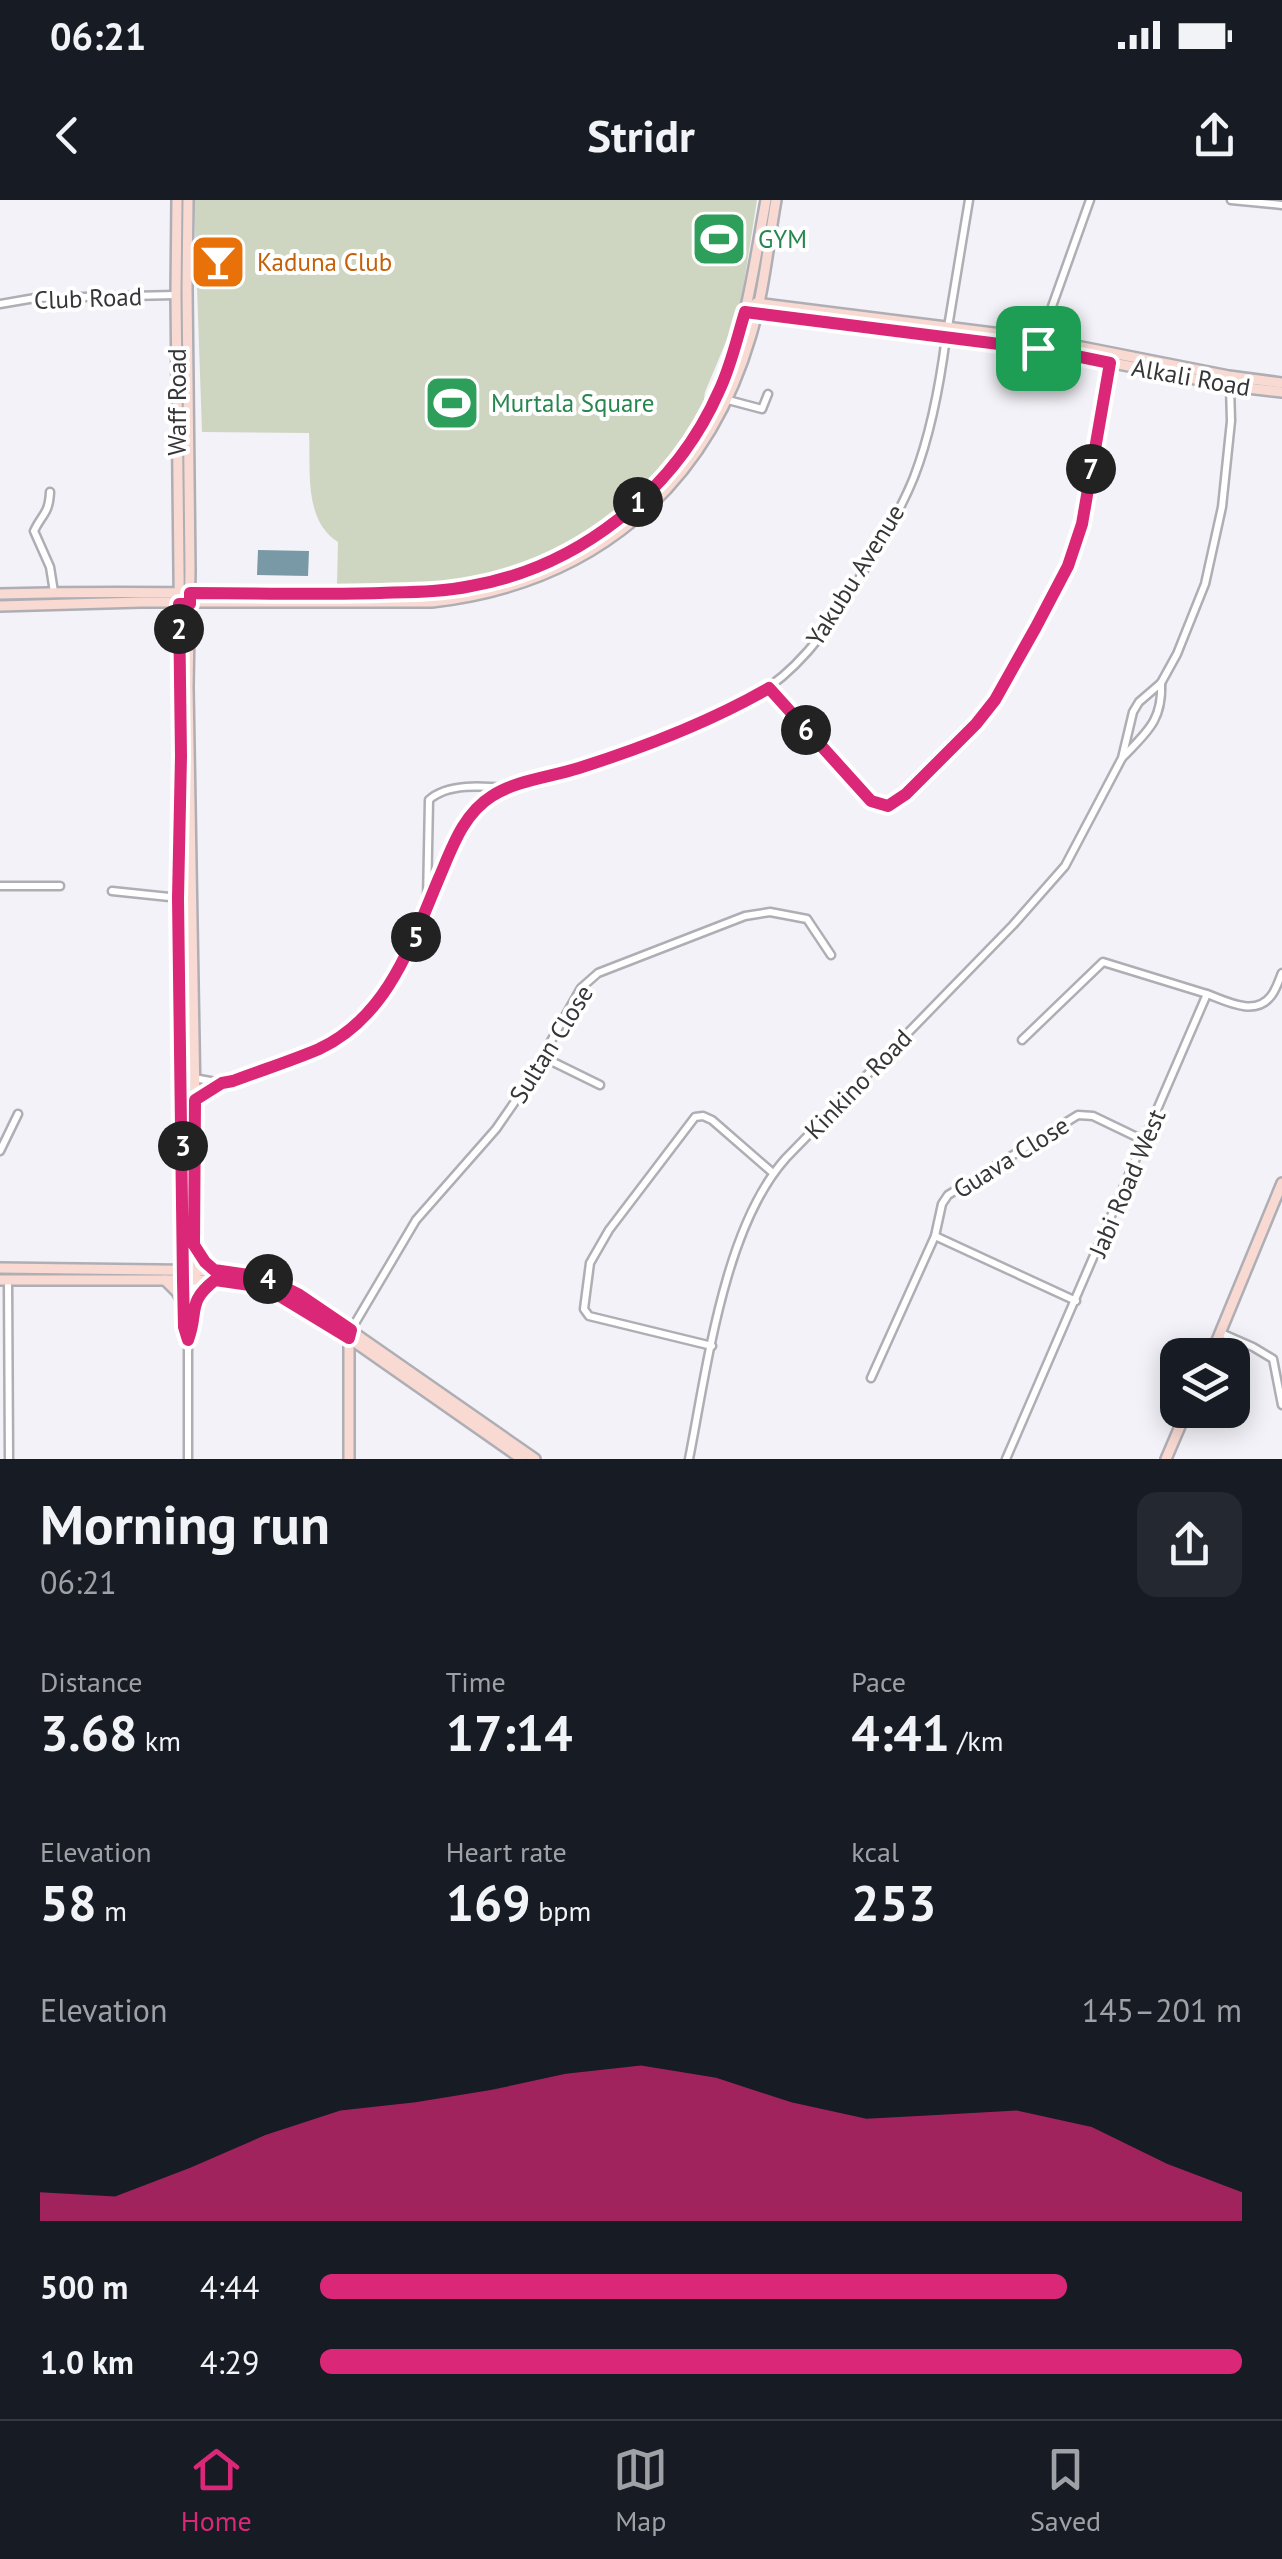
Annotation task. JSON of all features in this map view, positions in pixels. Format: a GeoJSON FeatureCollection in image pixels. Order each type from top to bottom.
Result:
{"type":"FeatureCollection","features":[{"type":"Feature","properties":{"kind":"street","name":"Waff Road"},"geometry":{"type":"LineString","coordinates":[[178,200],[178,569],[184,598]]}},
{"type":"Feature","properties":{"kind":"street","name":"Waff Road"},"geometry":{"type":"LineString","coordinates":[[184,598],[190,570],[188,200]]}},
{"type":"Feature","properties":{"kind":"street"},"geometry":{"type":"LineString","coordinates":[[184,627],[213,598],[433,591],[500,580],[560,556],[621,518],[682,454],[718,395],[746,306],[766,200]]}},
{"type":"Feature","properties":{"kind":"street"},"geometry":{"type":"LineString","coordinates":[[0,606],[156,598],[432,602],[468,598],[536,578],[600,547],[629,526],[691,460],[728,400],[758,308],[776,200]]}},
{"type":"Feature","properties":{"kind":"street","name":"Yakubu Avenue"},"geometry":{"type":"LineString","coordinates":[[193,1078],[233,1081],[321,1048],[352,1026],[385,992],[400,968],[456,838],[472,814],[490,797],[732,710],[769,688],[808,652],[835,618],[914,478],[942,372],[970,200]]}},
{"type":"Feature","properties":{"kind":"street"},"geometry":{"type":"LineString","coordinates":[[1039,344],[1090,200]]}},
{"type":"Feature","properties":{"kind":"street"},"geometry":{"type":"LineString","coordinates":[[1231,200],[1282,205]]}},
{"type":"Feature","properties":{"kind":"street"},"geometry":{"type":"LineString","coordinates":[[750,337],[780,311],[762,280]]}},
{"type":"Feature","properties":{"kind":"street","name":"Club Road"},"geometry":{"type":"LineString","coordinates":[[0,304],[35,298],[176,295]]}},
{"type":"Feature","properties":{"kind":"street","name":"Alkali Road"},"geometry":{"type":"LineString","coordinates":[[746,306],[1039,344],[1282,383]]}},
{"type":"Feature","properties":{"kind":"street","name":"Alkali Road"},"geometry":{"type":"LineString","coordinates":[[1039,344],[1110,363],[1282,392]]}},
{"type":"Feature","properties":{"kind":"street"},"geometry":{"type":"LineString","coordinates":[[769,688],[871,801],[888,806],[906,794],[995,700],[1068,566],[1082,524],[1110,363]]}},
{"type":"Feature","properties":{"kind":"street","name":"Kinkino Road"},"geometry":{"type":"LineString","coordinates":[[689,1459],[721,1305],[747,1220],[764,1186],[1065,866],[1122,758],[1133,712],[1161,683],[1177,654],[1205,584],[1222,508],[1231,420],[1230,386]]}},
{"type":"Feature","properties":{"kind":"street"},"geometry":{"type":"LineString","coordinates":[[728,400],[762,409],[768,394]]}},
{"type":"Feature","properties":{"kind":"street"},"geometry":{"type":"LineString","coordinates":[[50,492],[44,518],[34,531],[50,567],[54,592]]}},
{"type":"Feature","properties":{"kind":"street"},"geometry":{"type":"LineString","coordinates":[[156,598],[178,569]]}},
{"type":"Feature","properties":{"kind":"street"},"geometry":{"type":"LineString","coordinates":[[190,570],[213,598]]}},
{"type":"Feature","properties":{"kind":"street"},"geometry":{"type":"LineString","coordinates":[[0,594],[54,592],[156,598],[184,627],[195,1100],[189,1244],[166,1274]]}},
{"type":"Feature","properties":{"kind":"street"},"geometry":{"type":"LineString","coordinates":[[184,598],[178,898],[189,1244],[189,1304],[184,1327],[188,1340],[188,1459]]}},
{"type":"Feature","properties":{"kind":"street","name":"Kinkino Road"},"geometry":{"type":"LineString","coordinates":[[1122,758],[1157,717],[1161,683]]}},
{"type":"Feature","properties":{"kind":"street"},"geometry":{"type":"LineString","coordinates":[[427,907],[429,800],[447,790],[508,788]]}},
{"type":"Feature","properties":{"kind":"street"},"geometry":{"type":"LineString","coordinates":[[0,886],[60,886]]}},
{"type":"Feature","properties":{"kind":"street"},"geometry":{"type":"LineString","coordinates":[[112,891],[178,898]]}},
{"type":"Feature","properties":{"kind":"street","name":"Sultan Close"},"geometry":{"type":"LineString","coordinates":[[350,1334],[416,1220],[496,1129],[582,988],[598,972],[746,916],[770,912],[807,919],[831,955]]}},
{"type":"Feature","properties":{"kind":"street"},"geometry":{"type":"LineString","coordinates":[[180,948],[192,947]]}},
{"type":"Feature","properties":{"kind":"street"},"geometry":{"type":"LineString","coordinates":[[1022,1040],[1102,962],[1250,1008],[1270,997],[1282,973]]}},
{"type":"Feature","properties":{"kind":"street","name":"Jabi Road West"},"geometry":{"type":"LineString","coordinates":[[1006,1459],[1207,994]]}},
{"type":"Feature","properties":{"kind":"street"},"geometry":{"type":"LineString","coordinates":[[543,1057],[600,1085]]}},
{"type":"Feature","properties":{"kind":"street","name":"Yakubu Avenue"},"geometry":{"type":"LineString","coordinates":[[195,1100],[222,1083]]}},
{"type":"Feature","properties":{"kind":"street"},"geometry":{"type":"LineString","coordinates":[[0,1151],[18,1114]]}},
{"type":"Feature","properties":{"kind":"street","name":"Guava Close"},"geometry":{"type":"LineString","coordinates":[[935,1236],[942,1204],[948,1196],[1078,1115],[1093,1116],[1145,1141]]}},
{"type":"Feature","properties":{"kind":"street"},"geometry":{"type":"LineString","coordinates":[[712,1346],[589,1316],[584,1310],[590,1263],[609,1230],[694,1117],[712,1120],[773,1173]]}},
{"type":"Feature","properties":{"kind":"street"},"geometry":{"type":"LineString","coordinates":[[1219,1338],[1282,1183]]}},
{"type":"Feature","properties":{"kind":"street"},"geometry":{"type":"LineString","coordinates":[[871,1378],[935,1236],[1076,1301]]}},
{"type":"Feature","properties":{"kind":"street"},"geometry":{"type":"LineString","coordinates":[[189,1244],[215,1275]]}},
{"type":"Feature","properties":{"kind":"street"},"geometry":{"type":"LineString","coordinates":[[0,1268],[248,1274],[272,1281],[298,1294],[505,1454],[522,1459]]}},
{"type":"Feature","properties":{"kind":"street"},"geometry":{"type":"LineString","coordinates":[[9,1459],[4,1448],[4,1280],[166,1274]]}},
{"type":"Feature","properties":{"kind":"street"},"geometry":{"type":"LineString","coordinates":[[166,1274],[189,1304]]}},
{"type":"Feature","properties":{"kind":"street"},"geometry":{"type":"LineString","coordinates":[[189,1304],[215,1275]]}},
{"type":"Feature","properties":{"kind":"street"},"geometry":{"type":"LineString","coordinates":[[1221,1333],[1273,1358],[1282,1405]]}},
{"type":"Feature","properties":{"kind":"street"},"geometry":{"type":"LineString","coordinates":[[348,1459],[350,1334]]}},
{"type":"Feature","properties":{"kind":"street"},"geometry":{"type":"LineString","coordinates":[[350,1334],[535,1459]]}},
{"type":"Feature","properties":{"kind":"street"},"geometry":{"type":"LineString","coordinates":[[1166,1459],[1179,1428]]}},
{"type":"Feature","properties":{"kind":"green space","name":"Murtala Square"},"geometry":{"type":"Polygon","coordinates":[[[194,200],[757,200],[740,308],[705,392],[702,414],[663,468],[617,514],[558,552],[492,575],[419,585],[337,585],[338,542],[319,521],[311,493],[309,433],[202,432],[194,200]]]}},
{"type":"Feature","properties":{"kind":"water"},"geometry":{"type":"Polygon","coordinates":[[[258,550],[309,551],[308,576],[257,575],[258,550]]]}},
{"type":"Feature","properties":{"kind":"place","name":"GYM"},"geometry":{"type":"Point","coordinates":[719,239]}},
{"type":"Feature","properties":{"kind":"place","name":"Kaduna Club"},"geometry":{"type":"Point","coordinates":[218,262]}},
{"type":"Feature","properties":{"kind":"place","name":"Murtala Square"},"geometry":{"type":"Point","coordinates":[452,403]}},
{"type":"Feature","properties":{"kind":"route"},"geometry":{"type":"LineString","coordinates":[[745,312],[1038,348],[1110,363],[1082,524],[1068,566],[995,700],[976,724],[906,794],[888,806],[871,801],[769,688],[692,727],[490,797],[472,814],[456,838],[413,945],[385,992],[363,1016],[321,1048],[222,1083],[195,1100],[194,1245],[199,1253],[214,1270],[262,1277],[298,1294],[351,1330],[349,1338],[270,1290],[215,1280],[194,1303],[194,1326],[188,1340],[184,1327],[178,898],[179,604],[190,604],[190,593],[329,594],[470,587],[500,580],[560,556],[621,518],[682,454],[718,395],[745,312]]}}]}
